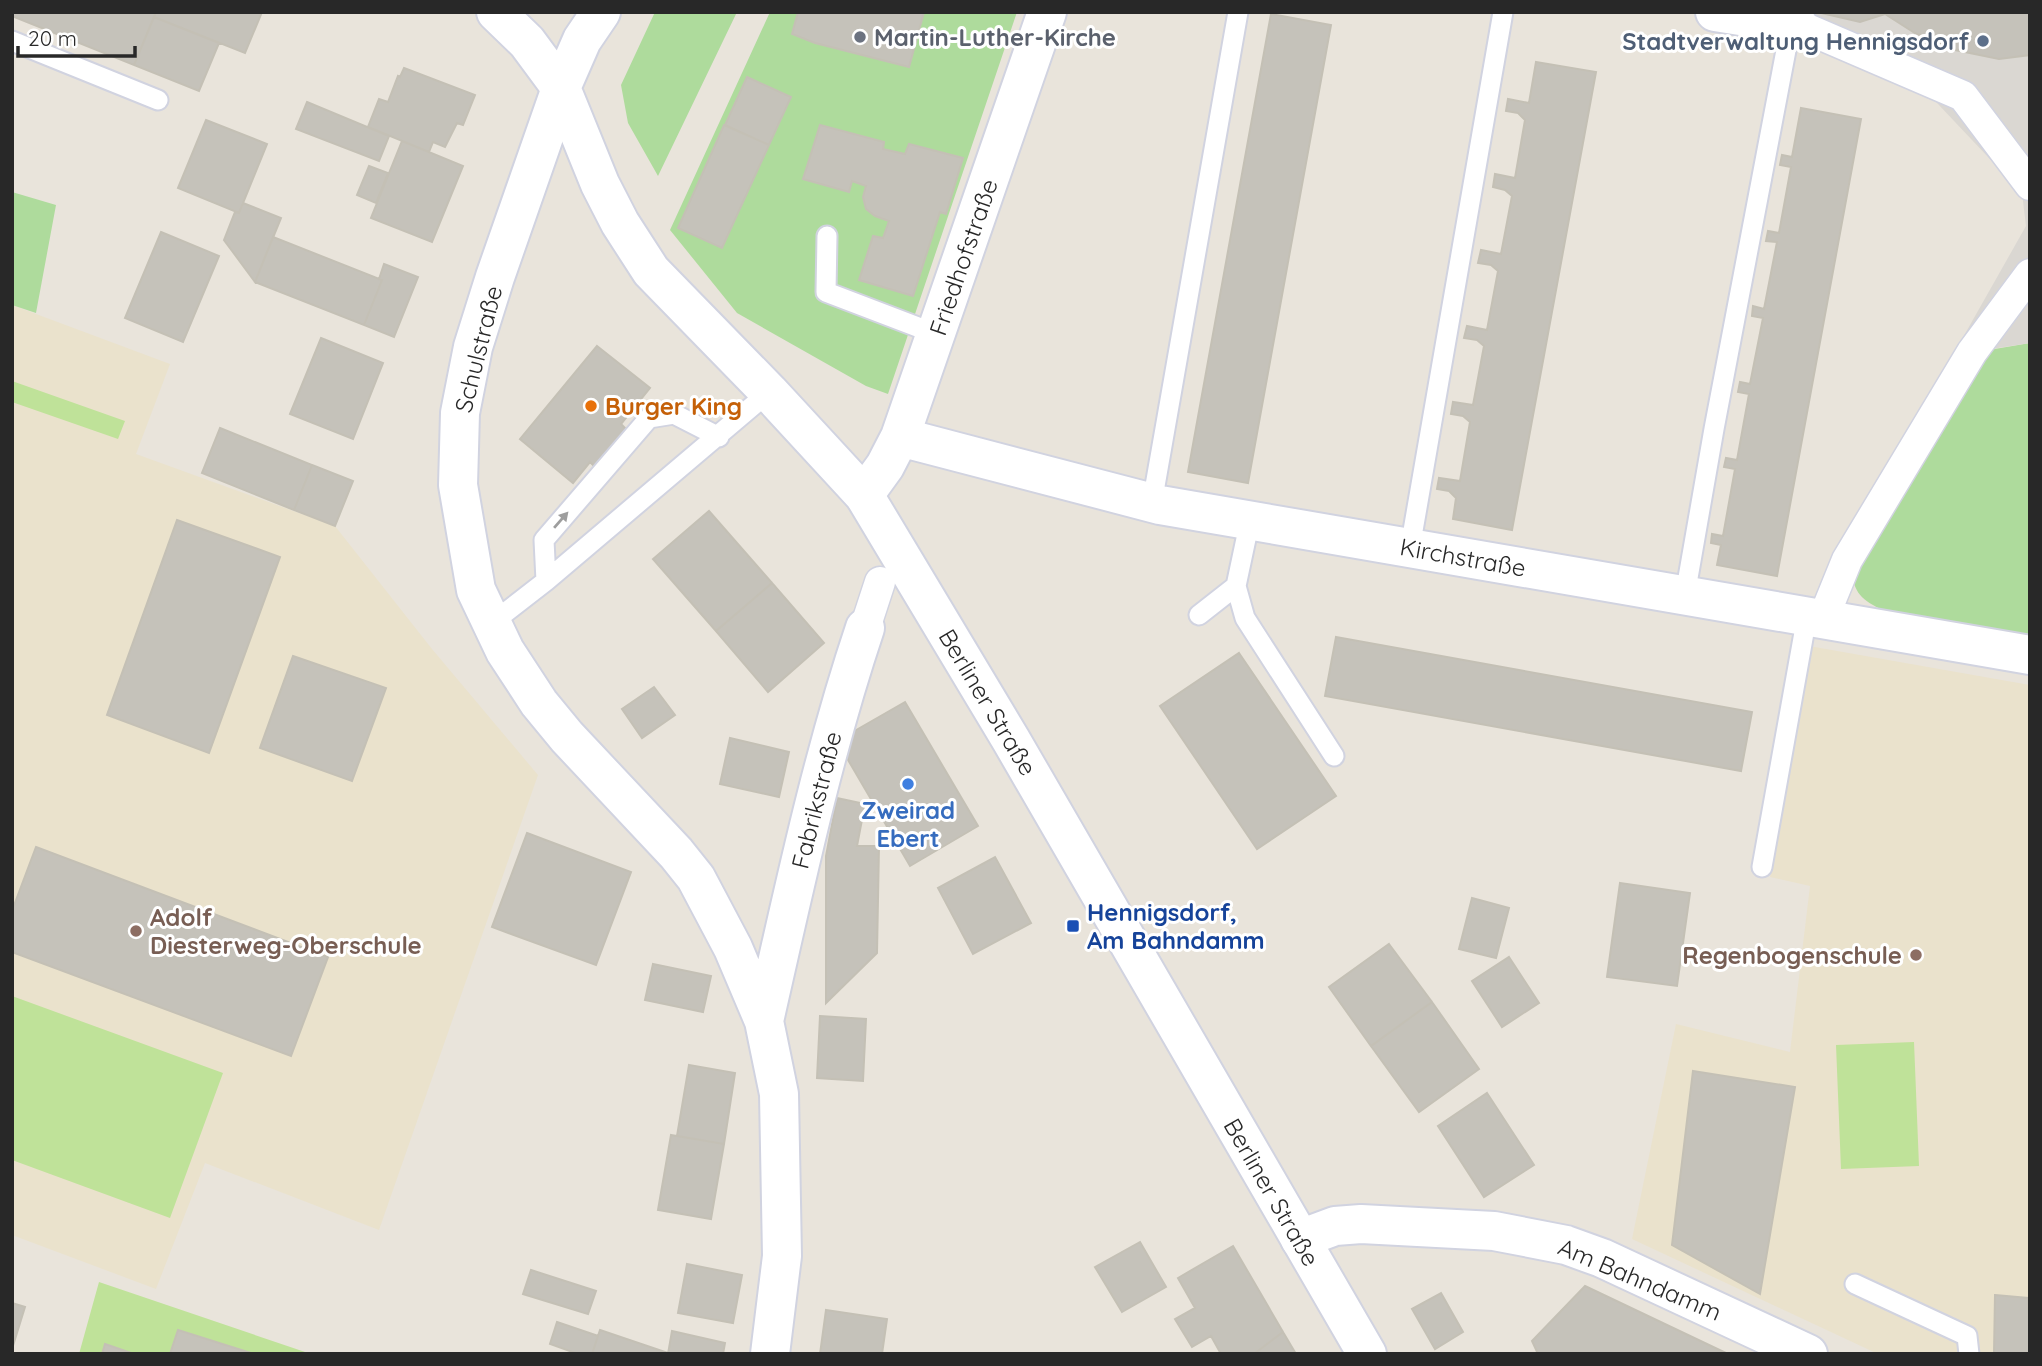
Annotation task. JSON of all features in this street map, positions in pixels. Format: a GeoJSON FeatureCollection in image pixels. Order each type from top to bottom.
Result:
{"type":"FeatureCollection","features":[{"type":"Feature","properties":{"kind":"street","name":"Berliner Straße"},"geometry":{"type":"LineString","coordinates":[[496,12],[527,42],[561,88],[600,184],[620,223],[651,271],[769,392],[864,495],[1011,740],[1367,1354]]}},
{"type":"Feature","properties":{"kind":"street","name":"Schulstraße"},"geometry":{"type":"LineString","coordinates":[[601,12],[582,40],[561,88],[474,346],[460,413],[458,485],[476,590],[505,651],[539,703],[567,737],[676,853],[696,878]]}},
{"type":"Feature","properties":{"kind":"street","name":"Friedhofstraße"},"geometry":{"type":"LineString","coordinates":[[864,495],[900,437],[1047,12]]}},
{"type":"Feature","properties":{"kind":"street"},"geometry":{"type":"LineString","coordinates":[[1715,12],[1794,24],[1963,96],[2030,185]]}},
{"type":"Feature","properties":{"kind":"street"},"geometry":{"type":"LineString","coordinates":[[1815,618],[1972,352],[2030,274]]}},
{"type":"Feature","properties":{"kind":"street","name":"Kirchstraße"},"geometry":{"type":"LineString","coordinates":[[900,437],[1152,503],[2030,655]]}},
{"type":"Feature","properties":{"kind":"street","name":"Fabrikstraße"},"geometry":{"type":"LineString","coordinates":[[764,1021],[812,807],[844,692],[880,582]]}},
{"type":"Feature","properties":{"kind":"street","name":"Fabrikstraße"},"geometry":{"type":"LineString","coordinates":[[696,878],[733,948],[764,1021],[779,1094],[782,1256],[770,1354]]}},
{"type":"Feature","properties":{"kind":"street","name":"Am Bahndamm"},"geometry":{"type":"LineString","coordinates":[[1300,1239],[1335,1226],[1361,1224],[1494,1231],[1553,1242],[1602,1258],[1808,1354]]}},
{"type":"Feature","properties":{"kind":"lane"},"geometry":{"type":"LineString","coordinates":[[1152,503],[1238,12]]}},
{"type":"Feature","properties":{"kind":"lane"},"geometry":{"type":"LineString","coordinates":[[1410,548],[1503,12]]}},
{"type":"Feature","properties":{"kind":"lane"},"geometry":{"type":"LineString","coordinates":[[1685,595],[1714,429],[1794,24]]}},
{"type":"Feature","properties":{"kind":"lane"},"geometry":{"type":"LineString","coordinates":[[12,41],[158,100]]}},
{"type":"Feature","properties":{"kind":"lane"},"geometry":{"type":"LineString","coordinates":[[827,236],[827,292],[936,334]]}},
{"type":"Feature","properties":{"kind":"lane"},"geometry":{"type":"LineString","coordinates":[[492,623],[719,437],[769,392]]}},
{"type":"Feature","properties":{"kind":"lane"},"geometry":{"type":"LineString","coordinates":[[546,581],[544,540],[649,418],[674,414],[719,437]]}},
{"type":"Feature","properties":{"kind":"lane"},"geometry":{"type":"LineString","coordinates":[[1250,520],[1237,586],[1245,618],[1334,756]]}},
{"type":"Feature","properties":{"kind":"lane"},"geometry":{"type":"LineString","coordinates":[[1199,615],[1237,586]]}},
{"type":"Feature","properties":{"kind":"lane"},"geometry":{"type":"LineString","coordinates":[[1762,867],[1815,618]]}},
{"type":"Feature","properties":{"kind":"lane"},"geometry":{"type":"LineString","coordinates":[[1855,1284],[1967,1336],[1969,1354]]}},
{"type":"Feature","properties":{"kind":"shaded area"},"geometry":{"type":"Polygon","coordinates":[[[1747,12],[1817,12],[1860,22],[1885,14],[2030,55],[2030,343],[1953,355],[2026,226],[2022,193],[1921,86],[1747,12]]]}},
{"type":"Feature","properties":{"kind":"shaded area"},"geometry":{"type":"Polygon","coordinates":[[[12,305],[170,364],[136,454],[335,526],[432,649],[538,775],[379,1230],[205,1163],[156,1289],[12,1235],[12,305]]]}},
{"type":"Feature","properties":{"kind":"shaded area","name":"Regenbogenschule"},"geometry":{"type":"Polygon","coordinates":[[[1809,646],[2030,685],[2030,1354],[1878,1354],[1632,1239],[1676,1024],[1790,1052],[1810,886],[1770,877],[1809,646]]]}},
{"type":"Feature","properties":{"kind":"green space"},"geometry":{"type":"Polygon","coordinates":[[[655,12],[737,12],[658,176],[628,123],[621,85],[655,12]]]}},
{"type":"Feature","properties":{"kind":"green space"},"geometry":{"type":"Polygon","coordinates":[[[770,12],[1017,12],[888,394],[866,386],[737,313],[670,230],[770,12]]]}},
{"type":"Feature","properties":{"kind":"green space"},"geometry":{"type":"Polygon","coordinates":[[[12,192],[56,205],[36,313],[12,305],[12,192]]]}},
{"type":"Feature","properties":{"kind":"green space"},"geometry":{"type":"Polygon","coordinates":[[[2030,343],[2030,636],[1884,611],[1870,603],[1857,590],[1851,568],[1983,351],[2030,343]]]}},
{"type":"Feature","properties":{"kind":"green space"},"geometry":{"type":"Polygon","coordinates":[[[12,381],[125,421],[118,439],[12,402],[12,381]]]}},
{"type":"Feature","properties":{"kind":"green space"},"geometry":{"type":"Polygon","coordinates":[[[12,996],[223,1073],[170,1218],[12,1160],[12,996]]]}},
{"type":"Feature","properties":{"kind":"green space"},"geometry":{"type":"Polygon","coordinates":[[[1914,1042],[1919,1166],[1841,1169],[1836,1045],[1914,1042]]]}},
{"type":"Feature","properties":{"kind":"green space"},"geometry":{"type":"Polygon","coordinates":[[[99,1282],[311,1354],[79,1354],[99,1282]]]}},
{"type":"Feature","properties":{"kind":"building"},"geometry":{"type":"Polygon","coordinates":[[[12,12],[156,12],[134,65],[12,16],[12,12]]]}},
{"type":"Feature","properties":{"kind":"building"},"geometry":{"type":"Polygon","coordinates":[[[156,12],[262,12],[245,53],[154,17],[156,12]]]}},
{"type":"Feature","properties":{"kind":"building","name":"Martin-Luther-Kirche"},"geometry":{"type":"Polygon","coordinates":[[[798,12],[924,12],[909,67],[815,43],[792,34],[798,12]]]}},
{"type":"Feature","properties":{"kind":"building","name":"Stadtverwaltung Hennigsdorf"},"geometry":{"type":"Polygon","coordinates":[[[1817,12],[2030,12],[2030,55],[1999,59],[1955,50],[1915,33],[1885,14],[1860,22],[1817,12]]]}},
{"type":"Feature","properties":{"kind":"building"},"geometry":{"type":"Polygon","coordinates":[[[1271,14],[1331,25],[1248,483],[1188,472],[1271,14]]]}},
{"type":"Feature","properties":{"kind":"building"},"geometry":{"type":"Polygon","coordinates":[[[154,17],[219,43],[199,91],[134,65],[154,17]]]}},
{"type":"Feature","properties":{"kind":"building"},"geometry":{"type":"Polygon","coordinates":[[[1536,62],[1596,72],[1512,530],[1453,519],[1456,498],[1449,491],[1437,489],[1439,478],[1460,481],[1470,422],[1463,416],[1451,414],[1453,402],[1473,405],[1484,346],[1477,340],[1464,338],[1467,326],[1487,330],[1498,271],[1491,265],[1478,263],[1481,250],[1501,254],[1512,196],[1505,190],[1493,187],[1495,174],[1515,178],[1525,120],[1518,113],[1506,111],[1508,99],[1529,103],[1536,62]]]}},
{"type":"Feature","properties":{"kind":"building"},"geometry":{"type":"Polygon","coordinates":[[[404,68],[475,95],[463,125],[457,123],[445,147],[433,142],[429,152],[368,127],[379,99],[388,102],[404,68]]]}},
{"type":"Feature","properties":{"kind":"building"},"geometry":{"type":"Polygon","coordinates":[[[747,77],[791,97],[769,145],[725,125],[747,77]]]}},
{"type":"Feature","properties":{"kind":"building"},"geometry":{"type":"Polygon","coordinates":[[[307,102],[389,136],[379,161],[296,129],[307,102]]]}},
{"type":"Feature","properties":{"kind":"building"},"geometry":{"type":"Polygon","coordinates":[[[1801,108],[1861,119],[1777,576],[1717,565],[1721,545],[1711,543],[1712,534],[1723,536],[1735,469],[1724,467],[1726,458],[1737,460],[1749,394],[1738,392],[1740,382],[1750,384],[1763,318],[1752,316],[1753,306],[1764,309],[1777,242],[1766,241],[1768,231],[1779,233],[1791,167],[1780,165],[1782,155],[1792,157],[1801,108]]]}},
{"type":"Feature","properties":{"kind":"building"},"geometry":{"type":"Polygon","coordinates":[[[206,120],[267,144],[239,213],[178,188],[206,120]]]}},
{"type":"Feature","properties":{"kind":"building"},"geometry":{"type":"Polygon","coordinates":[[[724,125],[769,145],[722,248],[678,228],[724,125]]]}},
{"type":"Feature","properties":{"kind":"building"},"geometry":{"type":"Polygon","coordinates":[[[820,125],[884,142],[883,149],[905,154],[909,144],[963,158],[946,214],[940,212],[913,296],[859,280],[873,236],[883,238],[889,221],[866,209],[863,197],[866,186],[852,181],[849,192],[803,179],[820,125]]]}},
{"type":"Feature","properties":{"kind":"building"},"geometry":{"type":"Polygon","coordinates":[[[402,141],[463,166],[432,242],[371,218],[402,141]]]}},
{"type":"Feature","properties":{"kind":"building"},"geometry":{"type":"Polygon","coordinates":[[[369,166],[388,173],[376,203],[357,195],[369,166]]]}},
{"type":"Feature","properties":{"kind":"building"},"geometry":{"type":"Polygon","coordinates":[[[243,203],[281,218],[255,282],[224,240],[235,212],[239,213],[243,203]]]}},
{"type":"Feature","properties":{"kind":"building"},"geometry":{"type":"Polygon","coordinates":[[[161,232],[219,256],[183,342],[125,318],[161,232]]]}},
{"type":"Feature","properties":{"kind":"building"},"geometry":{"type":"Polygon","coordinates":[[[273,237],[382,280],[364,325],[255,282],[273,237]]]}},
{"type":"Feature","properties":{"kind":"building"},"geometry":{"type":"Polygon","coordinates":[[[384,264],[418,277],[394,337],[364,325],[382,280],[379,279],[384,264]]]}},
{"type":"Feature","properties":{"kind":"building"},"geometry":{"type":"Polygon","coordinates":[[[321,338],[383,363],[353,439],[290,414],[321,338]]]}},
{"type":"Feature","properties":{"kind":"building","name":"Burger King"},"geometry":{"type":"Polygon","coordinates":[[[597,346],[650,388],[621,424],[626,429],[595,467],[590,462],[573,483],[520,439],[597,346]]]}},
{"type":"Feature","properties":{"kind":"building"},"geometry":{"type":"Polygon","coordinates":[[[220,428],[312,465],[294,510],[202,473],[220,428]]]}},
{"type":"Feature","properties":{"kind":"building"},"geometry":{"type":"Polygon","coordinates":[[[312,465],[353,481],[335,526],[294,510],[312,465]]]}},
{"type":"Feature","properties":{"kind":"building"},"geometry":{"type":"Polygon","coordinates":[[[709,511],[772,583],[716,631],[653,559],[709,511]]]}},
{"type":"Feature","properties":{"kind":"building"},"geometry":{"type":"Polygon","coordinates":[[[177,520],[280,557],[209,753],[107,715],[177,520]]]}},
{"type":"Feature","properties":{"kind":"building"},"geometry":{"type":"Polygon","coordinates":[[[772,583],[824,643],[768,692],[716,631],[772,583]]]}},
{"type":"Feature","properties":{"kind":"building"},"geometry":{"type":"Polygon","coordinates":[[[1336,637],[1752,712],[1741,771],[1325,696],[1336,637]]]}},
{"type":"Feature","properties":{"kind":"building"},"geometry":{"type":"Polygon","coordinates":[[[1239,653],[1336,796],[1257,849],[1160,706],[1239,653]]]}},
{"type":"Feature","properties":{"kind":"building"},"geometry":{"type":"Polygon","coordinates":[[[293,656],[386,688],[352,781],[260,748],[293,656]]]}},
{"type":"Feature","properties":{"kind":"building"},"geometry":{"type":"Polygon","coordinates":[[[654,687],[675,715],[642,738],[622,709],[654,687]]]}},
{"type":"Feature","properties":{"kind":"building","name":"Zweirad Ebert"},"geometry":{"type":"Polygon","coordinates":[[[905,702],[978,826],[910,866],[837,741],[905,702]]]}},
{"type":"Feature","properties":{"kind":"building"},"geometry":{"type":"Polygon","coordinates":[[[730,738],[789,752],[779,797],[720,784],[730,738]]]}},
{"type":"Feature","properties":{"kind":"building"},"geometry":{"type":"Polygon","coordinates":[[[837,798],[865,804],[857,846],[879,846],[877,953],[826,1003],[826,856],[837,798]]]}},
{"type":"Feature","properties":{"kind":"building"},"geometry":{"type":"Polygon","coordinates":[[[527,833],[631,872],[596,965],[492,927],[527,833]]]}},
{"type":"Feature","properties":{"kind":"building","name":"Adolf Diesterweg-Oberschule"},"geometry":{"type":"Polygon","coordinates":[[[36,847],[328,957],[291,1056],[12,952],[12,911],[36,847]]]}},
{"type":"Feature","properties":{"kind":"building"},"geometry":{"type":"Polygon","coordinates":[[[995,857],[1031,923],[973,954],[938,888],[995,857]]]}},
{"type":"Feature","properties":{"kind":"building"},"geometry":{"type":"Polygon","coordinates":[[[1620,883],[1690,893],[1677,986],[1607,977],[1620,883]]]}},
{"type":"Feature","properties":{"kind":"building"},"geometry":{"type":"Polygon","coordinates":[[[1472,898],[1509,908],[1496,958],[1459,949],[1472,898]]]}},
{"type":"Feature","properties":{"kind":"building"},"geometry":{"type":"Polygon","coordinates":[[[1389,944],[1432,1002],[1371,1046],[1329,987],[1389,944]]]}},
{"type":"Feature","properties":{"kind":"building"},"geometry":{"type":"Polygon","coordinates":[[[1509,957],[1539,1003],[1502,1027],[1472,981],[1509,957]]]}},
{"type":"Feature","properties":{"kind":"building"},"geometry":{"type":"Polygon","coordinates":[[[653,964],[711,976],[703,1012],[645,1000],[653,964]]]}},
{"type":"Feature","properties":{"kind":"building"},"geometry":{"type":"Polygon","coordinates":[[[1432,1002],[1479,1069],[1419,1112],[1371,1046],[1432,1002]]]}},
{"type":"Feature","properties":{"kind":"building"},"geometry":{"type":"Polygon","coordinates":[[[820,1016],[866,1019],[863,1081],[817,1078],[820,1016]]]}},
{"type":"Feature","properties":{"kind":"building"},"geometry":{"type":"Polygon","coordinates":[[[689,1065],[735,1073],[724,1144],[677,1136],[689,1065]]]}},
{"type":"Feature","properties":{"kind":"building"},"geometry":{"type":"Polygon","coordinates":[[[1693,1071],[1795,1087],[1760,1294],[1672,1245],[1693,1071]]]}},
{"type":"Feature","properties":{"kind":"building"},"geometry":{"type":"Polygon","coordinates":[[[1487,1093],[1534,1165],[1484,1197],[1438,1126],[1487,1093]]]}},
{"type":"Feature","properties":{"kind":"building"},"geometry":{"type":"Polygon","coordinates":[[[671,1135],[724,1144],[711,1219],[658,1210],[671,1135]]]}},
{"type":"Feature","properties":{"kind":"building"},"geometry":{"type":"Polygon","coordinates":[[[1140,1242],[1166,1287],[1122,1312],[1095,1267],[1140,1242]]]}},
{"type":"Feature","properties":{"kind":"building"},"geometry":{"type":"Polygon","coordinates":[[[1233,1246],[1283,1332],[1254,1354],[1221,1354],[1211,1336],[1192,1347],[1175,1319],[1195,1308],[1178,1278],[1233,1246]]]}},
{"type":"Feature","properties":{"kind":"building"},"geometry":{"type":"Polygon","coordinates":[[[687,1264],[742,1275],[733,1323],[678,1313],[687,1264]]]}},
{"type":"Feature","properties":{"kind":"building"},"geometry":{"type":"Polygon","coordinates":[[[531,1270],[596,1291],[588,1314],[523,1294],[531,1270]]]}},
{"type":"Feature","properties":{"kind":"building"},"geometry":{"type":"Polygon","coordinates":[[[1585,1286],[1728,1354],[1538,1354],[1532,1341],[1585,1286]]]}},
{"type":"Feature","properties":{"kind":"building"},"geometry":{"type":"Polygon","coordinates":[[[1441,1293],[1463,1332],[1435,1349],[1412,1309],[1441,1293]]]}},
{"type":"Feature","properties":{"kind":"building"},"geometry":{"type":"Polygon","coordinates":[[[1995,1295],[2028,1298],[2030,1354],[1994,1354],[1995,1295]]]}},
{"type":"Feature","properties":{"kind":"building"},"geometry":{"type":"Polygon","coordinates":[[[12,1303],[25,1307],[12,1349],[12,1303]]]}},
{"type":"Feature","properties":{"kind":"building"},"geometry":{"type":"Polygon","coordinates":[[[826,1310],[887,1319],[882,1354],[820,1354],[826,1310]]]}},
{"type":"Feature","properties":{"kind":"building"},"geometry":{"type":"Polygon","coordinates":[[[557,1322],[598,1336],[592,1354],[578,1354],[550,1344],[557,1322]]]}},
{"type":"Feature","properties":{"kind":"building"},"geometry":{"type":"Polygon","coordinates":[[[178,1330],[254,1354],[170,1354],[178,1330]]]}},
{"type":"Feature","properties":{"kind":"building"},"geometry":{"type":"Polygon","coordinates":[[[600,1330],[668,1353],[668,1354],[592,1354],[600,1330]]]}},
{"type":"Feature","properties":{"kind":"building"},"geometry":{"type":"Polygon","coordinates":[[[672,1331],[725,1343],[723,1354],[668,1354],[672,1331]]]}},
{"type":"Feature","properties":{"kind":"building"},"geometry":{"type":"Polygon","coordinates":[[[1283,1332],[1296,1354],[1254,1354],[1283,1332]]]}},
{"type":"Feature","properties":{"kind":"building"},"geometry":{"type":"Polygon","coordinates":[[[105,1344],[134,1354],[102,1354],[105,1344]]]}},
{"type":"Feature","properties":{"kind":"place","name":"Martin-Luther-Kirche"},"geometry":{"type":"Point","coordinates":[860,37]}},
{"type":"Feature","properties":{"kind":"place","name":"Stadtverwaltung Hennigsdorf"},"geometry":{"type":"Point","coordinates":[1983,41]}},
{"type":"Feature","properties":{"kind":"place","name":"Burger King"},"geometry":{"type":"Point","coordinates":[591,406]}},
{"type":"Feature","properties":{"kind":"place","name":"Zweirad Ebert"},"geometry":{"type":"Point","coordinates":[908,784]}},
{"type":"Feature","properties":{"kind":"place","name":"Hennigsdorf, Am Bahndamm"},"geometry":{"type":"Point","coordinates":[1073,926]}},
{"type":"Feature","properties":{"kind":"place","name":"Adolf Diesterweg-Oberschule"},"geometry":{"type":"Point","coordinates":[136,931]}},
{"type":"Feature","properties":{"kind":"place","name":"Regenbogenschule"},"geometry":{"type":"Point","coordinates":[1916,955]}}]}
